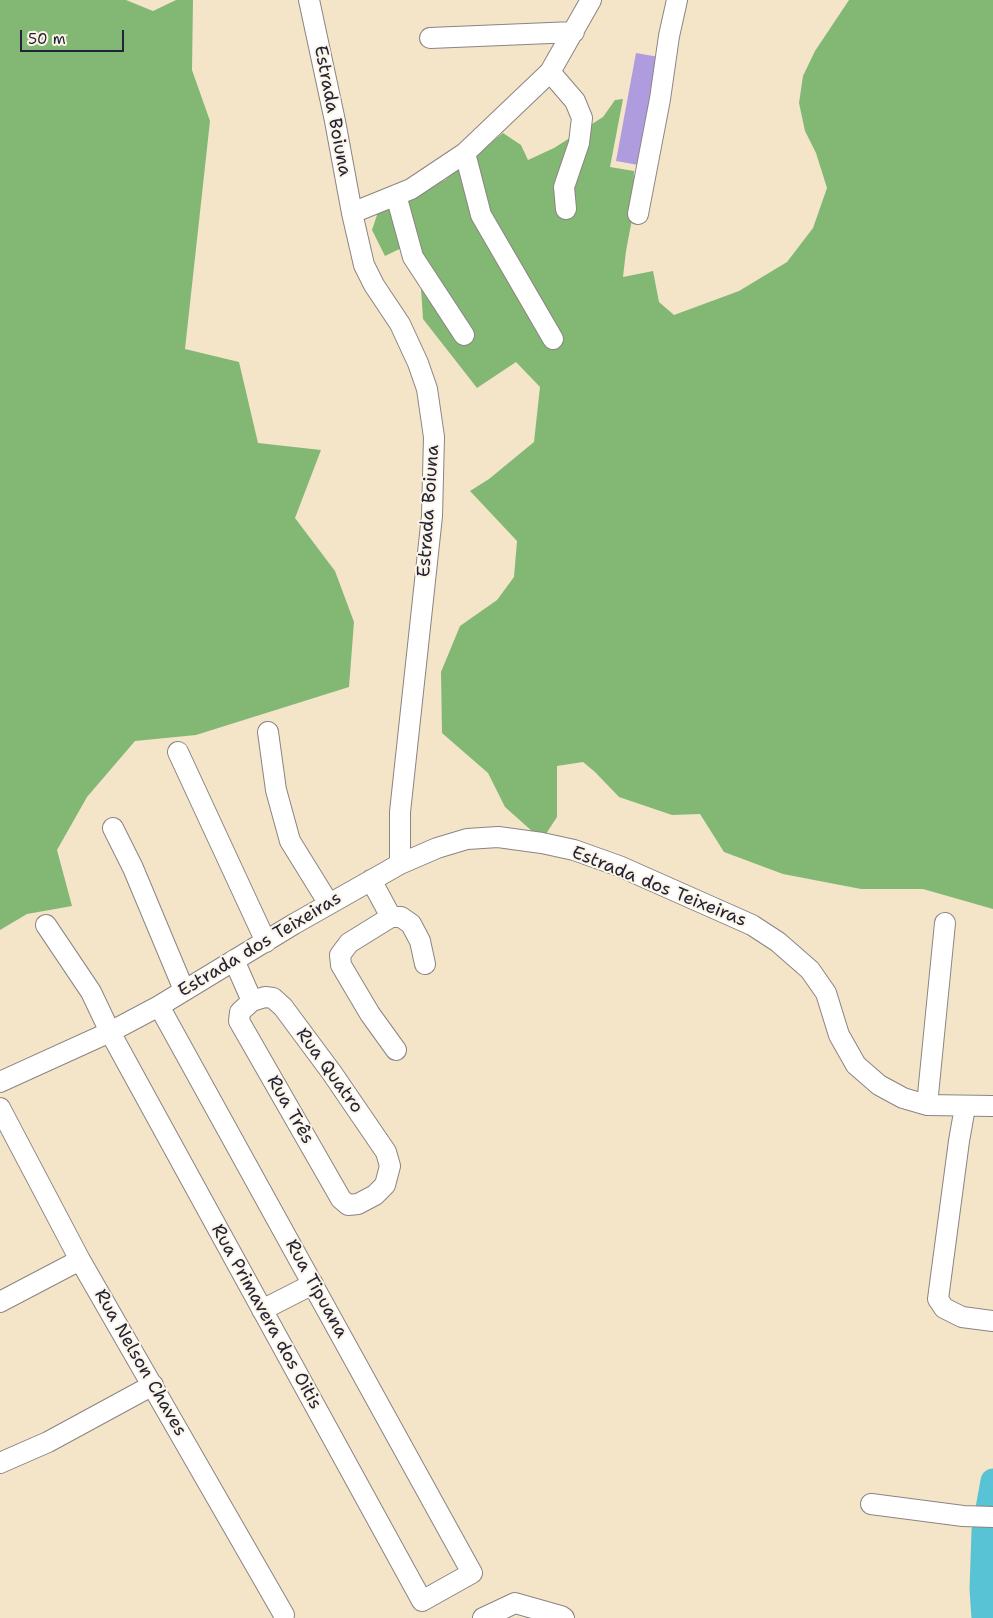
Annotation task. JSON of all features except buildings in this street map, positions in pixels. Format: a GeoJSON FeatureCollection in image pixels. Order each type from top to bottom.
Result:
{"type":"FeatureCollection","features":[{"type":"Feature","properties":{"kind":"street","name":"Estrada Boiuna"},"geometry":{"type":"LineString","coordinates":[[309,0],[364,265],[374,285],[400,324],[418,363],[427,389],[434,437],[432,519],[400,812],[400,864]]}},
{"type":"Feature","properties":{"kind":"street"},"geometry":{"type":"LineString","coordinates":[[352,213],[410,189],[465,153],[550,72],[591,0]]}},
{"type":"Feature","properties":{"kind":"street"},"geometry":{"type":"LineString","coordinates":[[638,214],[677,0]]}},
{"type":"Feature","properties":{"kind":"street"},"geometry":{"type":"LineString","coordinates":[[430,38],[574,32]]}},
{"type":"Feature","properties":{"kind":"street"},"geometry":{"type":"LineString","coordinates":[[550,72],[575,101],[582,118],[579,142],[564,187],[566,209]]}},
{"type":"Feature","properties":{"kind":"street"},"geometry":{"type":"LineString","coordinates":[[465,153],[481,215],[553,339]]}},
{"type":"Feature","properties":{"kind":"street"},"geometry":{"type":"LineString","coordinates":[[396,195],[412,257],[464,335]]}},
{"type":"Feature","properties":{"kind":"street"},"geometry":{"type":"LineString","coordinates":[[268,732],[276,790],[290,841],[329,904]]}},
{"type":"Feature","properties":{"kind":"street"},"geometry":{"type":"LineString","coordinates":[[178,752],[266,942]]}},
{"type":"Feature","properties":{"kind":"street"},"geometry":{"type":"LineString","coordinates":[[113,828],[133,868],[184,990]]}},
{"type":"Feature","properties":{"kind":"street","name":"Estrada dos Teixeiras"},"geometry":{"type":"LineString","coordinates":[[0,1082],[110,1032],[159,1006],[329,904],[400,864],[437,848],[467,839],[498,837],[542,843],[574,850],[618,866],[752,925],[778,942],[810,970],[826,993],[839,1035],[856,1065],[879,1085],[903,1098],[927,1105],[993,1106]]}},
{"type":"Feature","properties":{"kind":"street"},"geometry":{"type":"LineString","coordinates":[[371,880],[392,917]]}},
{"type":"Feature","properties":{"kind":"street"},"geometry":{"type":"LineString","coordinates":[[396,1050],[370,1014],[341,965],[340,955],[349,943],[392,917],[401,917],[411,924],[420,941],[425,964]]}},
{"type":"Feature","properties":{"kind":"street"},"geometry":{"type":"LineString","coordinates":[[927,1105],[945,923]]}},
{"type":"Feature","properties":{"kind":"street","name":"Rua Primavera dos Oitis"},"geometry":{"type":"LineString","coordinates":[[46,925],[91,992],[110,1032],[422,1601]]}},
{"type":"Feature","properties":{"kind":"street"},"geometry":{"type":"LineString","coordinates":[[234,960],[259,999]]}},
{"type":"Feature","properties":{"kind":"street","name":"Rua Quatro"},"geometry":{"type":"LineString","coordinates":[[259,999],[273,998],[283,1007],[332,1073],[386,1152],[390,1166],[385,1185],[375,1195],[358,1204],[348,1205],[341,1199]]}},
{"type":"Feature","properties":{"kind":"street","name":"Rua Três"},"geometry":{"type":"LineString","coordinates":[[259,999],[240,1012],[239,1021],[341,1199]]}},
{"type":"Feature","properties":{"kind":"street","name":"Rua Tipuana"},"geometry":{"type":"LineString","coordinates":[[159,1006],[472,1573],[422,1601]]}},
{"type":"Feature","properties":{"kind":"street"},"geometry":{"type":"LineString","coordinates":[[965,1107],[958,1141],[938,1299],[944,1308],[962,1316],[993,1321]]}},
{"type":"Feature","properties":{"kind":"street","name":"Rua Nelson Chaves"},"geometry":{"type":"LineString","coordinates":[[0,1108],[80,1260],[284,1615]]}},
{"type":"Feature","properties":{"kind":"street"},"geometry":{"type":"LineString","coordinates":[[0,1302],[80,1260]]}},
{"type":"Feature","properties":{"kind":"street"},"geometry":{"type":"LineString","coordinates":[[262,1310],[313,1284]]}},
{"type":"Feature","properties":{"kind":"street"},"geometry":{"type":"LineString","coordinates":[[0,1463],[48,1442],[153,1385]]}},
{"type":"Feature","properties":{"kind":"street"},"geometry":{"type":"LineString","coordinates":[[871,1504],[963,1516],[992,1517]]}},
{"type":"Feature","properties":{"kind":"street"},"geometry":{"type":"LineString","coordinates":[[482,1618],[514,1603],[564,1618]]}},
{"type":"Feature","properties":{"kind":"green space"},"geometry":{"type":"Polygon","coordinates":[[[0,0],[126,0],[153,11],[176,0],[193,0],[192,70],[210,121],[185,349],[239,362],[258,443],[321,450],[295,518],[335,571],[354,622],[349,687],[196,735],[135,741],[87,797],[57,850],[72,906],[27,914],[0,930],[0,0]]]}},
{"type":"Feature","properties":{"kind":"green space"},"geometry":{"type":"Polygon","coordinates":[[[849,0],[993,0],[993,909],[923,889],[861,889],[783,874],[724,852],[700,814],[672,815],[619,797],[583,762],[557,766],[557,817],[542,840],[505,807],[488,773],[442,733],[441,672],[460,626],[497,600],[514,577],[517,541],[470,491],[489,479],[534,442],[540,387],[516,362],[477,388],[423,319],[421,288],[425,256],[414,242],[385,256],[372,230],[379,209],[445,180],[503,133],[521,145],[528,160],[554,148],[603,117],[615,100],[623,99],[610,167],[634,171],[633,214],[623,277],[653,271],[659,302],[674,315],[739,291],[787,262],[813,228],[827,188],[816,153],[805,131],[799,103],[803,76],[815,51],[849,0]]]}},
{"type":"Feature","properties":{"kind":"waterway"},"geometry":{"type":"LineString","coordinates":[[984,1618],[982,1589],[984,1531],[993,1481]]}}]}
